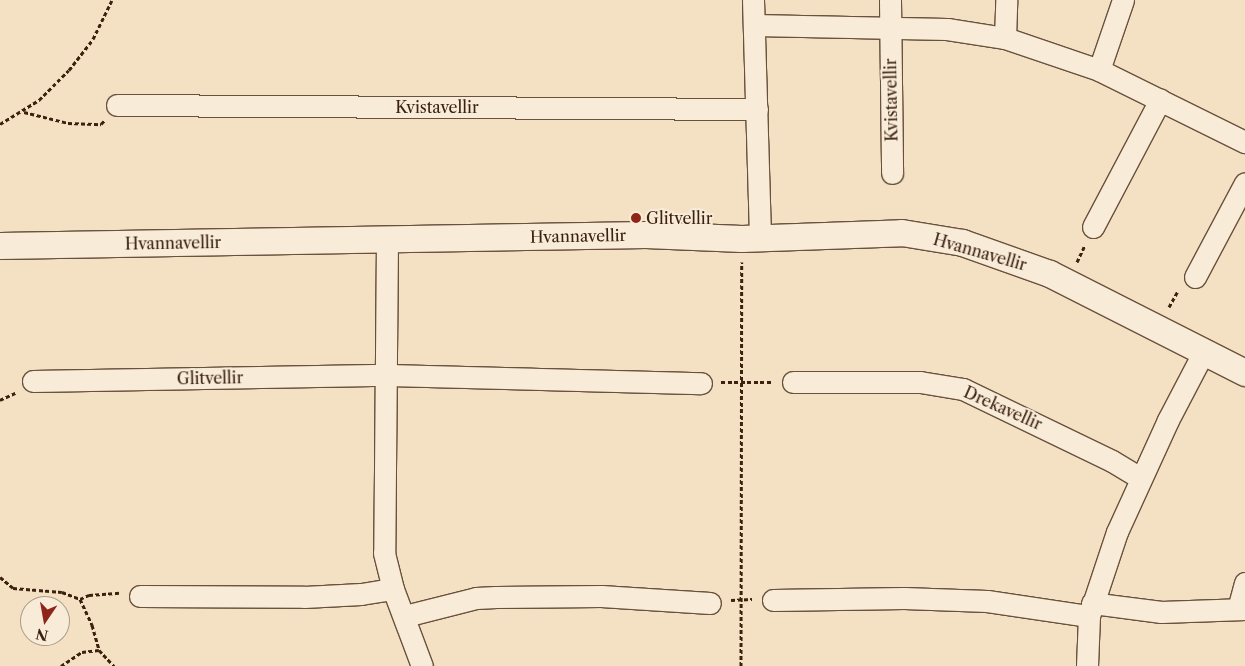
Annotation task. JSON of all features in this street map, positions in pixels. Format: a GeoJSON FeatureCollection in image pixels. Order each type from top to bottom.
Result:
{"type":"FeatureCollection","features":[{"type":"Feature","properties":{"kind":"street"},"geometry":{"type":"LineString","coordinates":[[751,239],[756,109],[754,0]]}},
{"type":"Feature","properties":{"kind":"street","name":"Kvistavellir"},"geometry":{"type":"LineString","coordinates":[[890,0],[892,173]]}},
{"type":"Feature","properties":{"kind":"street"},"geometry":{"type":"LineString","coordinates":[[1005,38],[1006,0]]}},
{"type":"Feature","properties":{"kind":"street"},"geometry":{"type":"LineString","coordinates":[[1099,70],[1123,0]]}},
{"type":"Feature","properties":{"kind":"street"},"geometry":{"type":"LineString","coordinates":[[754,25],[891,26],[947,29],[1005,38],[1099,70],[1245,142]]}},
{"type":"Feature","properties":{"kind":"street"},"geometry":{"type":"LineString","coordinates":[[1093,227],[1160,100]]}},
{"type":"Feature","properties":{"kind":"street","name":"Kvistavellir"},"geometry":{"type":"LineString","coordinates":[[117,105],[756,109]]}},
{"type":"Feature","properties":{"kind":"street"},"geometry":{"type":"LineString","coordinates":[[1195,277],[1245,183]]}},
{"type":"Feature","properties":{"kind":"street","name":"Hvannavellir"},"geometry":{"type":"LineString","coordinates":[[0,246],[646,236],[751,239],[874,233],[932,237],[1010,258],[1068,283],[1158,327],[1203,353],[1245,373]]}},
{"type":"Feature","properties":{"kind":"street"},"geometry":{"type":"LineString","coordinates":[[387,240],[388,374],[382,516],[384,553],[393,589],[405,616],[422,666]]}},
{"type":"Feature","properties":{"kind":"street"},"geometry":{"type":"LineString","coordinates":[[1087,666],[1090,609],[1140,478],[1203,353]]}},
{"type":"Feature","properties":{"kind":"street","name":"Glitvellir"},"geometry":{"type":"LineString","coordinates":[[33,380],[388,374],[701,383]]}},
{"type":"Feature","properties":{"kind":"street","name":"Drekavellir"},"geometry":{"type":"LineString","coordinates":[[793,382],[920,382],[963,389],[1104,457],[1140,478]]}},
{"type":"Feature","properties":{"kind":"street"},"geometry":{"type":"LineString","coordinates":[[773,600],[904,598],[987,601],[1161,612],[1242,610],[1245,583]]}},
{"type":"Feature","properties":{"kind":"street"},"geometry":{"type":"LineString","coordinates":[[140,596],[304,597],[361,594],[393,589]]}},
{"type":"Feature","properties":{"kind":"street"},"geometry":{"type":"LineString","coordinates":[[405,616],[489,597],[601,596],[710,603]]}},
{"type":"Feature","properties":{"kind":"path"},"geometry":{"type":"LineString","coordinates":[[0,124],[24,112],[39,100],[81,54],[92,39],[112,0]]}},
{"type":"Feature","properties":{"kind":"path"},"geometry":{"type":"LineString","coordinates":[[24,112],[68,123],[101,124],[117,105]]}},
{"type":"Feature","properties":{"kind":"path"},"geometry":{"type":"LineString","coordinates":[[1068,283],[1093,227]]}},
{"type":"Feature","properties":{"kind":"path"},"geometry":{"type":"LineString","coordinates":[[741,666],[743,381],[751,239]]}},
{"type":"Feature","properties":{"kind":"path"},"geometry":{"type":"LineString","coordinates":[[1158,327],[1180,286],[1195,277]]}},
{"type":"Feature","properties":{"kind":"path"},"geometry":{"type":"LineString","coordinates":[[701,383],[743,381],[793,382]]}},
{"type":"Feature","properties":{"kind":"path"},"geometry":{"type":"LineString","coordinates":[[0,577],[13,588],[62,592],[80,599],[113,592],[140,596]]}},
{"type":"Feature","properties":{"kind":"path"},"geometry":{"type":"LineString","coordinates":[[710,603],[741,598],[773,600]]}},
{"type":"Feature","properties":{"kind":"path"},"geometry":{"type":"LineString","coordinates":[[80,599],[92,625],[99,650],[114,666]]}},
{"type":"Feature","properties":{"kind":"path"},"geometry":{"type":"LineString","coordinates":[[61,666],[82,652],[99,650]]}},
{"type":"Feature","properties":{"kind":"place","name":"Glitvellir"},"geometry":{"type":"Point","coordinates":[636,218]}}]}
